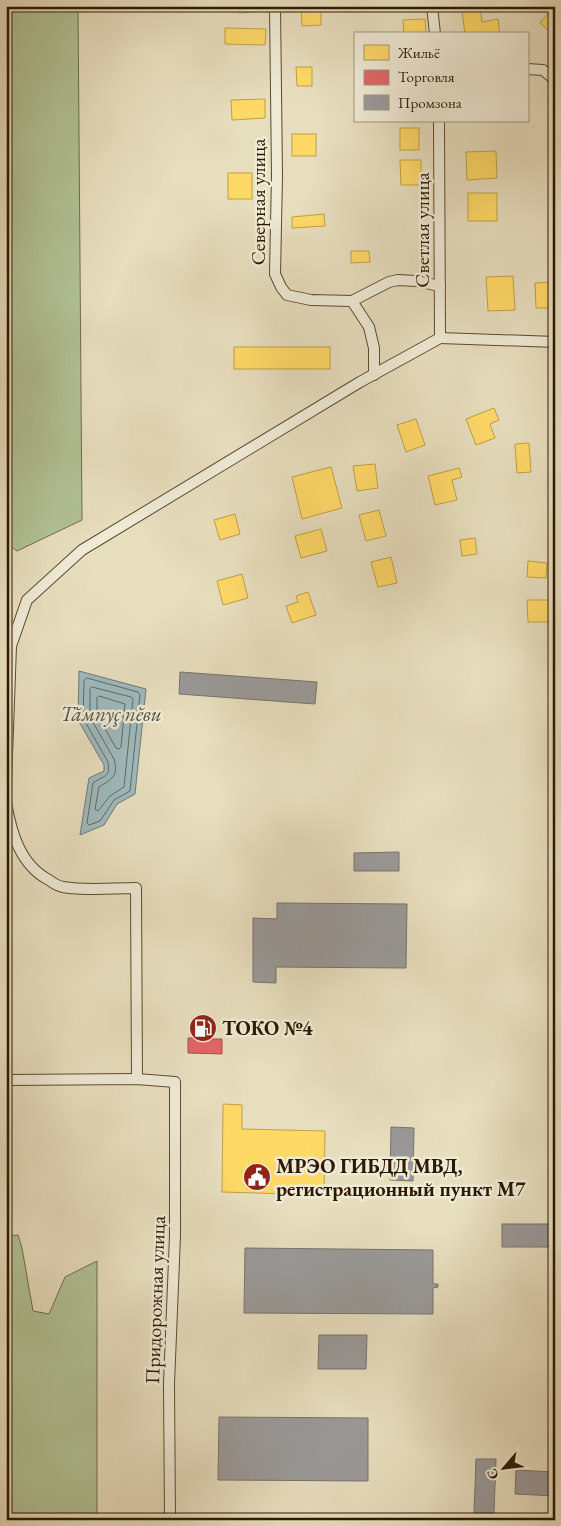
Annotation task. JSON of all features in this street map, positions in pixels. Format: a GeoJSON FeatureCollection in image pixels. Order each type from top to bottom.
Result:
{"type":"FeatureCollection","features":[{"type":"Feature","properties":{"kind":"street","name":"Северная улица"},"geometry":{"type":"LineString","coordinates":[[275,6],[277,176],[275,274],[287,296],[311,300],[352,301],[389,282],[398,280],[416,281],[440,286]]}},
{"type":"Feature","properties":{"kind":"street"},"geometry":{"type":"LineString","coordinates":[[432,6],[435,32]]}},
{"type":"Feature","properties":{"kind":"street"},"geometry":{"type":"LineString","coordinates":[[528,69],[543,70],[555,80]]}},
{"type":"Feature","properties":{"kind":"street","name":"Светлая улица"},"geometry":{"type":"LineString","coordinates":[[439,122],[440,338]]}},
{"type":"Feature","properties":{"kind":"street"},"geometry":{"type":"LineString","coordinates":[[352,301],[369,327],[374,348],[374,375]]}},
{"type":"Feature","properties":{"kind":"street"},"geometry":{"type":"LineString","coordinates":[[6,785],[11,646],[27,600],[82,550],[374,375],[440,338],[555,342]]}},
{"type":"Feature","properties":{"kind":"street"},"geometry":{"type":"LineString","coordinates":[[6,802],[17,844],[26,861],[40,876],[60,886],[80,889],[136,888],[136,1079],[6,1080]]}},
{"type":"Feature","properties":{"kind":"street","name":"Придорожная улица"},"geometry":{"type":"LineString","coordinates":[[136,1079],[175,1082],[175,1236],[169,1384],[170,1520]]}},
{"type":"Feature","properties":{"kind":"green space"},"geometry":{"type":"Polygon","coordinates":[[[6,6],[78,6],[82,520],[17,551],[6,543],[6,6]]]}},
{"type":"Feature","properties":{"kind":"green space"},"geometry":{"type":"Polygon","coordinates":[[[18,1235],[33,1311],[49,1314],[65,1277],[97,1261],[97,1520],[6,1520],[6,1236],[18,1235]]]}},
{"type":"Feature","properties":{"kind":"water","name":"Тӑмпуҫ пӗви"},"geometry":{"type":"Polygon","coordinates":[[[79,671],[146,689],[135,794],[117,804],[104,825],[80,835],[89,778],[104,771],[104,765],[78,720],[79,671]]]}},
{"type":"Feature","properties":{"kind":"building: Жильё"},"geometry":{"type":"Polygon","coordinates":[[[238,6],[253,6],[254,12],[239,13],[238,6]]]}},
{"type":"Feature","properties":{"kind":"building: Жильё"},"geometry":{"type":"Polygon","coordinates":[[[301,6],[321,6],[321,25],[302,26],[301,6]]]}},
{"type":"Feature","properties":{"kind":"building: Жильё"},"geometry":{"type":"Polygon","coordinates":[[[555,6],[555,36],[540,23],[555,6]]]}},
{"type":"Feature","properties":{"kind":"building: Жильё"},"geometry":{"type":"Polygon","coordinates":[[[480,8],[482,22],[498,19],[500,32],[465,32],[462,11],[480,8]]]}},
{"type":"Feature","properties":{"kind":"building: Жильё"},"geometry":{"type":"Polygon","coordinates":[[[425,19],[426,32],[404,32],[403,20],[425,19]]]}},
{"type":"Feature","properties":{"kind":"building: Жильё"},"geometry":{"type":"Polygon","coordinates":[[[225,28],[266,29],[265,45],[225,44],[225,28]]]}},
{"type":"Feature","properties":{"kind":"building: Жильё"},"geometry":{"type":"Polygon","coordinates":[[[296,67],[312,67],[312,86],[297,86],[296,67]]]}},
{"type":"Feature","properties":{"kind":"building: Жильё"},"geometry":{"type":"Polygon","coordinates":[[[265,99],[265,118],[232,120],[231,100],[265,99]]]}},
{"type":"Feature","properties":{"kind":"building: Жильё"},"geometry":{"type":"Polygon","coordinates":[[[400,128],[419,128],[419,150],[400,150],[400,128]]]}},
{"type":"Feature","properties":{"kind":"building: Жильё"},"geometry":{"type":"Polygon","coordinates":[[[292,134],[316,134],[316,156],[292,156],[292,134]]]}},
{"type":"Feature","properties":{"kind":"building: Жильё"},"geometry":{"type":"Polygon","coordinates":[[[496,151],[497,178],[467,180],[466,152],[496,151]]]}},
{"type":"Feature","properties":{"kind":"building: Жильё"},"geometry":{"type":"Polygon","coordinates":[[[400,160],[421,160],[421,185],[401,185],[400,160]]]}},
{"type":"Feature","properties":{"kind":"building: Жильё"},"geometry":{"type":"Polygon","coordinates":[[[228,173],[252,173],[252,199],[228,199],[228,173]]]}},
{"type":"Feature","properties":{"kind":"building: Жильё"},"geometry":{"type":"Polygon","coordinates":[[[468,193],[497,193],[497,221],[468,221],[468,193]]]}},
{"type":"Feature","properties":{"kind":"building: Жильё"},"geometry":{"type":"Polygon","coordinates":[[[324,214],[325,226],[292,228],[292,217],[324,214]]]}},
{"type":"Feature","properties":{"kind":"building: Жильё"},"geometry":{"type":"Polygon","coordinates":[[[351,251],[369,251],[370,262],[351,263],[351,251]]]}},
{"type":"Feature","properties":{"kind":"building: Жильё"},"geometry":{"type":"Polygon","coordinates":[[[513,276],[515,310],[488,311],[486,277],[513,276]]]}},
{"type":"Feature","properties":{"kind":"building: Жильё"},"geometry":{"type":"Polygon","coordinates":[[[555,282],[555,308],[536,308],[535,283],[555,282]]]}},
{"type":"Feature","properties":{"kind":"building: Жильё"},"geometry":{"type":"Polygon","coordinates":[[[234,347],[330,347],[330,369],[234,369],[234,347]]]}},
{"type":"Feature","properties":{"kind":"building: Жильё"},"geometry":{"type":"Polygon","coordinates":[[[494,408],[499,420],[490,424],[495,438],[476,445],[466,419],[494,408]]]}},
{"type":"Feature","properties":{"kind":"building: Жильё"},"geometry":{"type":"Polygon","coordinates":[[[416,419],[425,445],[406,452],[397,425],[416,419]]]}},
{"type":"Feature","properties":{"kind":"building: Жильё"},"geometry":{"type":"Polygon","coordinates":[[[529,443],[531,472],[517,473],[515,444],[529,443]]]}},
{"type":"Feature","properties":{"kind":"building: Жильё"},"geometry":{"type":"Polygon","coordinates":[[[375,464],[378,488],[357,491],[353,466],[375,464]]]}},
{"type":"Feature","properties":{"kind":"building: Жильё"},"geometry":{"type":"Polygon","coordinates":[[[331,467],[342,508],[302,519],[292,477],[331,467]]]}},
{"type":"Feature","properties":{"kind":"building: Жильё"},"geometry":{"type":"Polygon","coordinates":[[[459,468],[462,477],[452,480],[457,500],[435,505],[428,476],[459,468]]]}},
{"type":"Feature","properties":{"kind":"building: Жильё"},"geometry":{"type":"Polygon","coordinates":[[[379,510],[386,536],[366,541],[359,515],[379,510]]]}},
{"type":"Feature","properties":{"kind":"building: Жильё"},"geometry":{"type":"Polygon","coordinates":[[[235,514],[240,534],[220,540],[214,520],[235,514]]]}},
{"type":"Feature","properties":{"kind":"building: Жильё"},"geometry":{"type":"Polygon","coordinates":[[[321,529],[327,551],[301,558],[295,536],[321,529]]]}},
{"type":"Feature","properties":{"kind":"building: Жильё"},"geometry":{"type":"Polygon","coordinates":[[[475,538],[477,554],[462,556],[460,540],[475,538]]]}},
{"type":"Feature","properties":{"kind":"building: Жильё"},"geometry":{"type":"Polygon","coordinates":[[[391,557],[397,583],[378,587],[371,562],[391,557]]]}},
{"type":"Feature","properties":{"kind":"building: Жильё"},"geometry":{"type":"Polygon","coordinates":[[[528,561],[547,563],[546,578],[527,577],[528,561]]]}},
{"type":"Feature","properties":{"kind":"building: Жильё"},"geometry":{"type":"Polygon","coordinates":[[[242,574],[248,598],[223,605],[217,581],[242,574]]]}},
{"type":"Feature","properties":{"kind":"building: Жильё"},"geometry":{"type":"Polygon","coordinates":[[[308,592],[316,615],[292,623],[286,606],[298,602],[296,596],[308,592]]]}},
{"type":"Feature","properties":{"kind":"building: Жильё"},"geometry":{"type":"Polygon","coordinates":[[[527,600],[550,600],[550,622],[528,622],[527,600]]]}},
{"type":"Feature","properties":{"kind":"building: Жильё"},"geometry":{"type":"Polygon","coordinates":[[[223,1104],[242,1105],[242,1129],[325,1131],[324,1195],[222,1192],[223,1104]]]}},
{"type":"Feature","properties":{"kind":"building: Торговля","name":"ТОКО №4"},"geometry":{"type":"Polygon","coordinates":[[[197,1017],[209,1017],[209,1039],[222,1039],[222,1054],[188,1053],[188,1038],[197,1038],[197,1017]]]}},
{"type":"Feature","properties":{"kind":"building: Промзона"},"geometry":{"type":"Polygon","coordinates":[[[180,672],[317,682],[315,704],[179,694],[180,672]]]}},
{"type":"Feature","properties":{"kind":"building: Промзона"},"geometry":{"type":"Polygon","coordinates":[[[399,852],[399,871],[354,871],[354,853],[399,852]]]}},
{"type":"Feature","properties":{"kind":"building: Промзона"},"geometry":{"type":"Polygon","coordinates":[[[277,903],[407,904],[406,968],[276,967],[276,983],[253,982],[253,918],[277,919],[277,903]]]}},
{"type":"Feature","properties":{"kind":"building: Промзона"},"geometry":{"type":"Polygon","coordinates":[[[391,1127],[414,1128],[413,1181],[390,1180],[391,1127]]]}},
{"type":"Feature","properties":{"kind":"building: Промзона"},"geometry":{"type":"Polygon","coordinates":[[[502,1224],[555,1224],[555,1247],[502,1247],[502,1224]]]}},
{"type":"Feature","properties":{"kind":"building: Промзона"},"geometry":{"type":"Polygon","coordinates":[[[245,1248],[433,1250],[433,1284],[438,1284],[438,1287],[433,1288],[433,1314],[244,1313],[245,1248]]]}},
{"type":"Feature","properties":{"kind":"building: Промзона"},"geometry":{"type":"Polygon","coordinates":[[[319,1335],[367,1335],[366,1369],[318,1369],[319,1335]]]}},
{"type":"Feature","properties":{"kind":"building: Промзона"},"geometry":{"type":"Polygon","coordinates":[[[219,1417],[368,1418],[368,1481],[218,1480],[219,1417]]]}},
{"type":"Feature","properties":{"kind":"building: Промзона"},"geometry":{"type":"Polygon","coordinates":[[[476,1459],[496,1459],[494,1513],[474,1513],[476,1459]]]}},
{"type":"Feature","properties":{"kind":"building: Промзона"},"geometry":{"type":"Polygon","coordinates":[[[516,1470],[555,1472],[555,1496],[515,1494],[516,1470]]]}},
{"type":"Feature","properties":{"kind":"place","name":"ТОКО №4"},"geometry":{"type":"Point","coordinates":[203,1028]}},
{"type":"Feature","properties":{"kind":"place","name":"МРЭО ГИБДД МВД, регистрационный пункт М7"},"geometry":{"type":"Point","coordinates":[257,1177]}}]}
